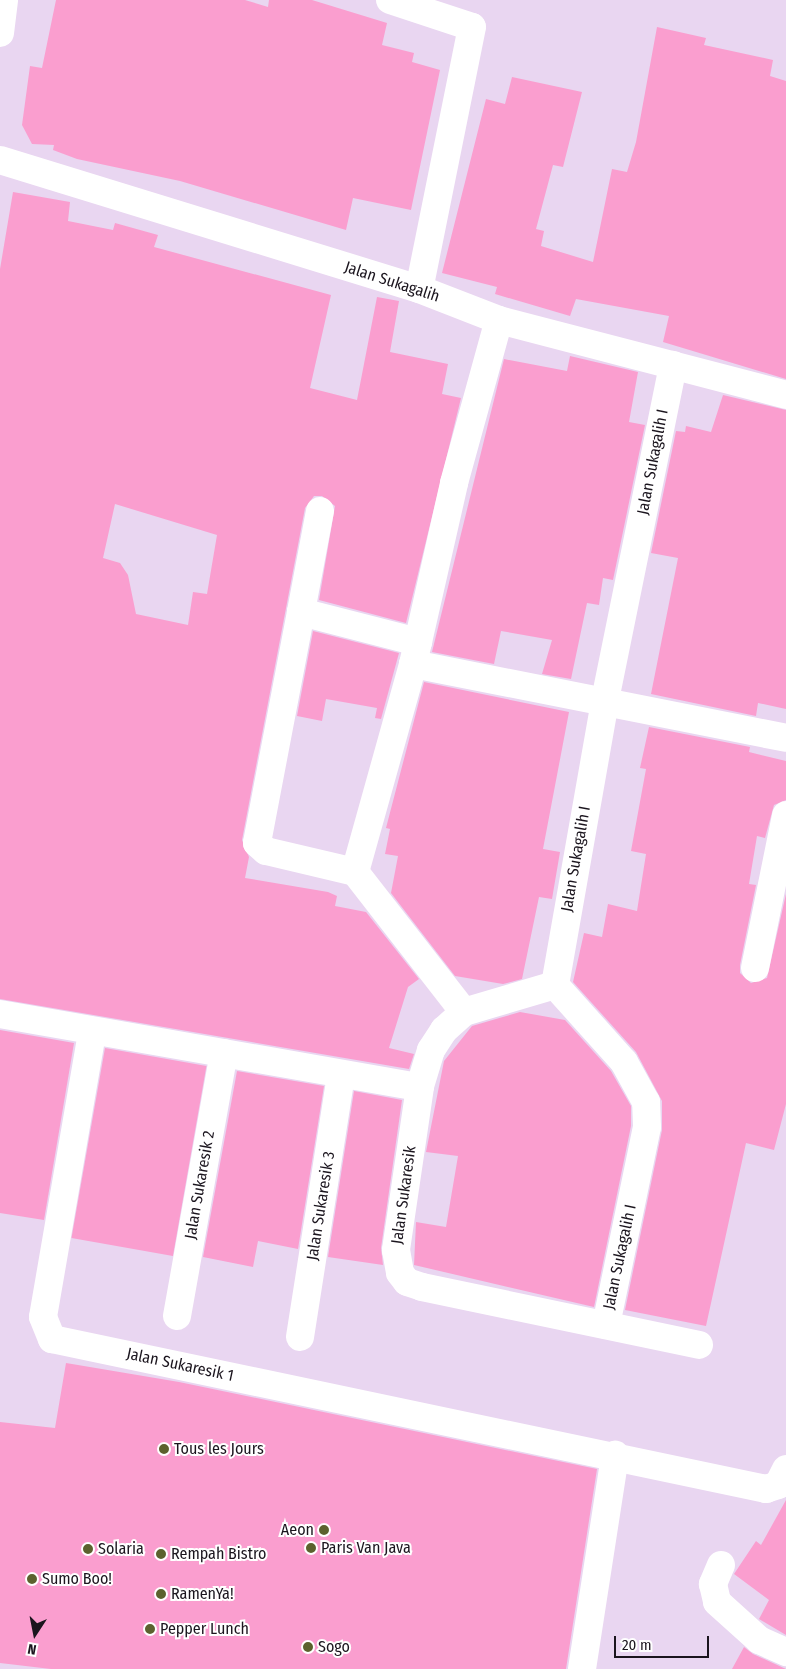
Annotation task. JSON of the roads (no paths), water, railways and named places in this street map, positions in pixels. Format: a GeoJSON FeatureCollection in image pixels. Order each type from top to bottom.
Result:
{"type":"FeatureCollection","features":[{"type":"Feature","properties":{"kind":"street"},"geometry":{"type":"LineString","coordinates":[[0,33],[4,0]]}},
{"type":"Feature","properties":{"kind":"street"},"geometry":{"type":"LineString","coordinates":[[390,0],[426,6],[472,27],[419,289]]}},
{"type":"Feature","properties":{"kind":"street","name":"Jalan Sukagalih"},"geometry":{"type":"LineString","coordinates":[[0,160],[419,289],[499,320],[786,395]]}},
{"type":"Feature","properties":{"kind":"street"},"geometry":{"type":"LineString","coordinates":[[355,872],[415,653],[454,483],[499,320]]}},
{"type":"Feature","properties":{"kind":"street","name":"Jalan Sukagalih I"},"geometry":{"type":"LineString","coordinates":[[606,1325],[647,1126],[646,1102],[624,1062],[555,985],[605,700],[673,365]]}},
{"type":"Feature","properties":{"kind":"street"},"geometry":{"type":"LineString","coordinates":[[320,511],[258,843],[266,851],[355,872],[464,1012]]}},
{"type":"Feature","properties":{"kind":"street"},"geometry":{"type":"LineString","coordinates":[[301,612],[415,653],[605,700],[786,738]]}},
{"type":"Feature","properties":{"kind":"street"},"geometry":{"type":"LineString","coordinates":[[756,968],[779,884],[786,815]]}},
{"type":"Feature","properties":{"kind":"street","name":"Jalan Sukaresik"},"geometry":{"type":"LineString","coordinates":[[555,985],[464,1012],[444,1030],[431,1050],[420,1087],[396,1250],[403,1278],[422,1287],[606,1325]]}},
{"type":"Feature","properties":{"kind":"street"},"geometry":{"type":"LineString","coordinates":[[0,1014],[92,1033],[224,1053],[341,1076],[420,1087]]}},
{"type":"Feature","properties":{"kind":"street","name":"Jalan Sukaresik 1"},"geometry":{"type":"LineString","coordinates":[[92,1033],[43,1317],[52,1339],[615,1455]]}},
{"type":"Feature","properties":{"kind":"street","name":"Jalan Sukaresik 2"},"geometry":{"type":"LineString","coordinates":[[177,1316],[224,1053]]}},
{"type":"Feature","properties":{"kind":"street","name":"Jalan Sukaresik 3"},"geometry":{"type":"LineString","coordinates":[[300,1337],[341,1076]]}},
{"type":"Feature","properties":{"kind":"street"},"geometry":{"type":"LineString","coordinates":[[606,1325],[699,1345]]}},
{"type":"Feature","properties":{"kind":"street"},"geometry":{"type":"LineString","coordinates":[[582,1669],[615,1455],[766,1489],[778,1485],[786,1469]]}},
{"type":"Feature","properties":{"kind":"street"},"geometry":{"type":"LineString","coordinates":[[721,1565],[712,1584],[717,1602],[759,1640],[786,1652]]}},
{"type":"Feature","properties":{"kind":"place","name":"Tous les Jours"},"geometry":{"type":"Point","coordinates":[164,1449]}},
{"type":"Feature","properties":{"kind":"place","name":"Aeon"},"geometry":{"type":"Point","coordinates":[324,1530]}},
{"type":"Feature","properties":{"kind":"place","name":"Paris Van Java"},"geometry":{"type":"Point","coordinates":[311,1548]}},
{"type":"Feature","properties":{"kind":"place","name":"Solaria"},"geometry":{"type":"Point","coordinates":[88,1549]}},
{"type":"Feature","properties":{"kind":"place","name":"Rempah Bistro"},"geometry":{"type":"Point","coordinates":[161,1554]}},
{"type":"Feature","properties":{"kind":"place","name":"Sumo Boo!"},"geometry":{"type":"Point","coordinates":[32,1579]}},
{"type":"Feature","properties":{"kind":"place","name":"RamenYa!"},"geometry":{"type":"Point","coordinates":[161,1594]}},
{"type":"Feature","properties":{"kind":"place","name":"Pepper Lunch"},"geometry":{"type":"Point","coordinates":[150,1629]}},
{"type":"Feature","properties":{"kind":"place","name":"Sogo"},"geometry":{"type":"Point","coordinates":[308,1647]}}]}
